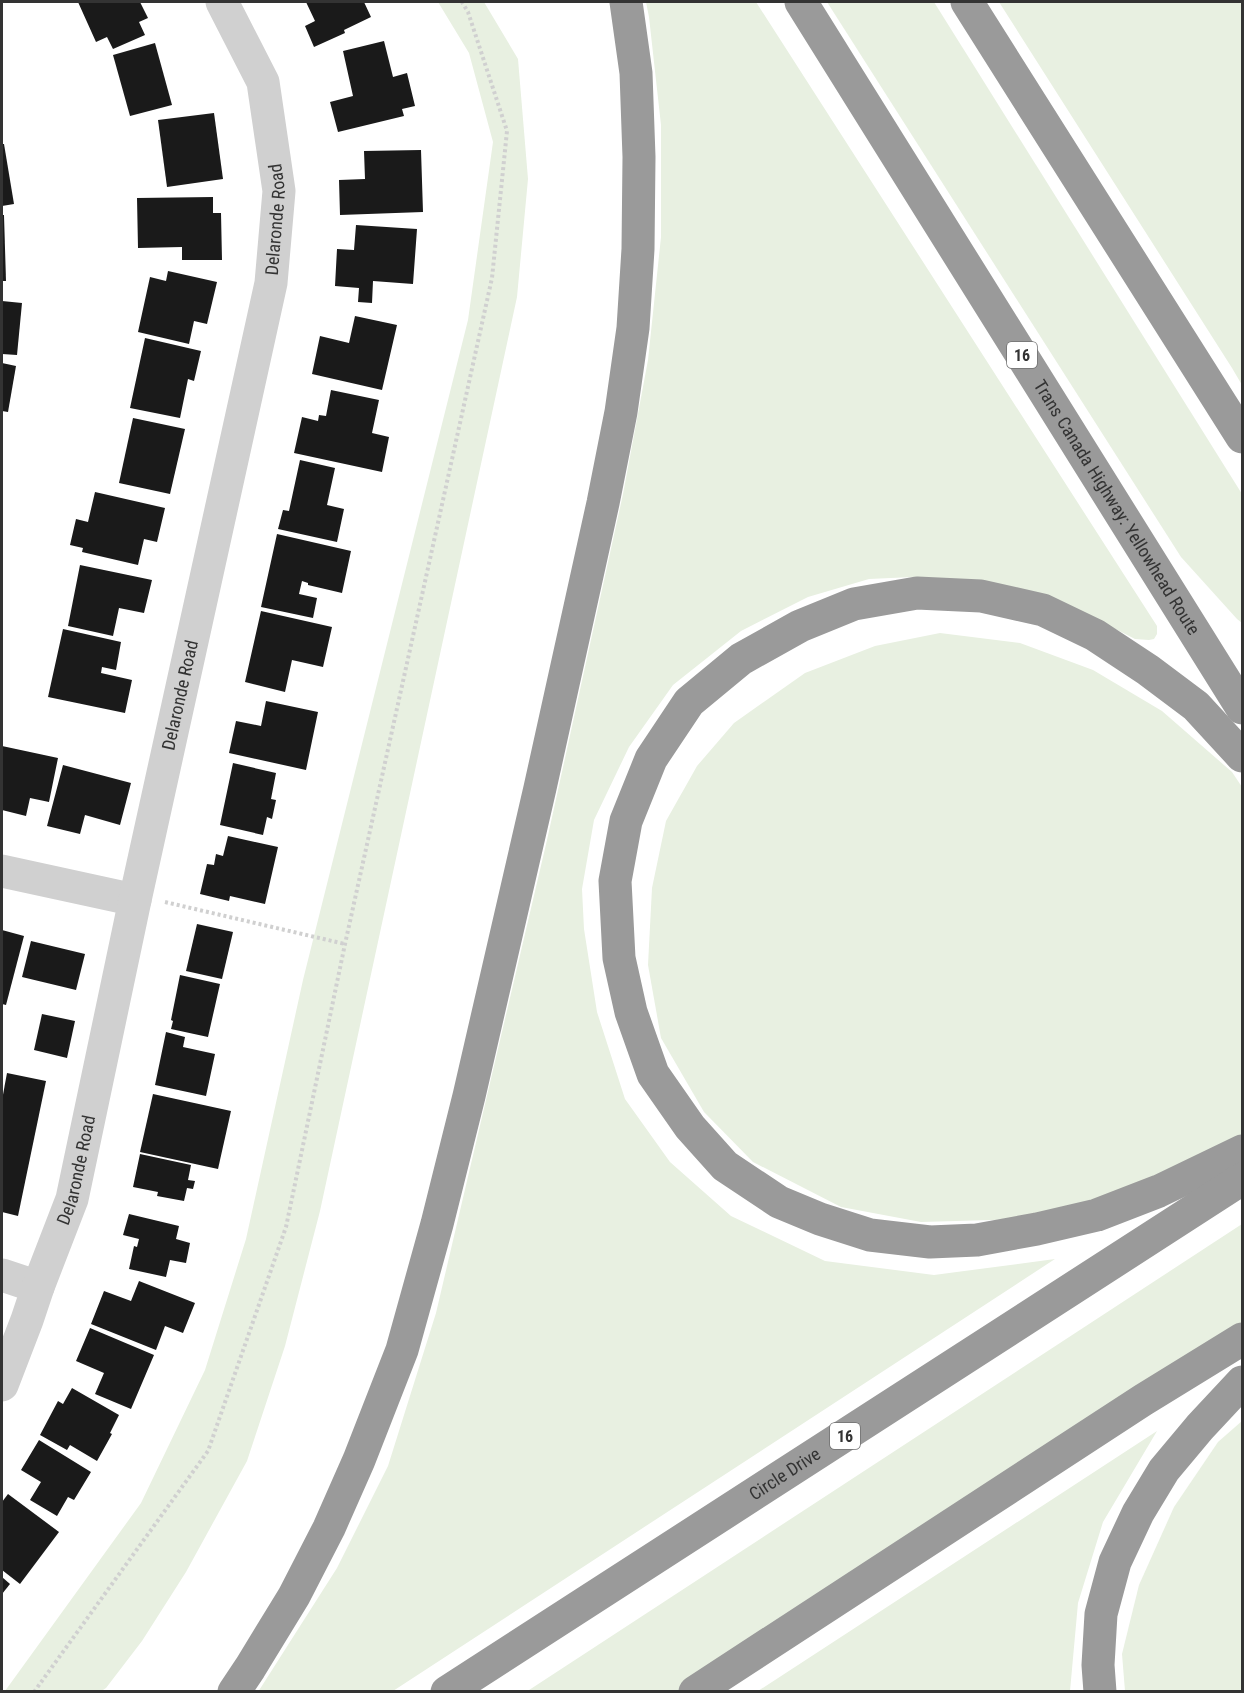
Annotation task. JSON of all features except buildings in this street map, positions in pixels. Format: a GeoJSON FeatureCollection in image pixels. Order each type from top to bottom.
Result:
{"type":"FeatureCollection","features":[{"type":"Feature","properties":{"kind":"highway"},"geometry":{"type":"LineString","coordinates":[[234,1692],[294,1596],[330,1528],[402,1350],[469,1096],[540,788],[621,412],[633,328],[638,249],[639,158],[636,73],[626,2]]}},
{"type":"Feature","properties":{"kind":"highway","name":"Trans Canada Highway: Yellowhead Route"},"geometry":{"type":"LineString","coordinates":[[801,2],[1242,708]]}},
{"type":"Feature","properties":{"kind":"highway"},"geometry":{"type":"LineString","coordinates":[[966,2],[1242,437]]}},
{"type":"Feature","properties":{"kind":"highway"},"geometry":{"type":"LineString","coordinates":[[1242,756],[1196,706],[1148,670],[1095,635],[1043,610],[981,596],[917,593],[854,604],[800,626],[741,659],[689,702],[651,759],[626,821],[615,881],[619,958],[631,1012],[653,1074],[690,1127],[725,1166],[779,1202],[820,1219],[870,1235],[930,1242],[977,1239],[1037,1229],[1097,1215],[1159,1191],[1242,1151]]}},
{"type":"Feature","properties":{"kind":"highway","name":"Circle Drive"},"geometry":{"type":"LineString","coordinates":[[447,1692],[1242,1179]]}},
{"type":"Feature","properties":{"kind":"highway"},"geometry":{"type":"LineString","coordinates":[[695,1692],[1143,1400],[1242,1339]]}},
{"type":"Feature","properties":{"kind":"highway"},"geometry":{"type":"LineString","coordinates":[[1100,1692],[1098,1665],[1101,1614],[1115,1562],[1138,1513],[1164,1470],[1242,1382]]}},
{"type":"Feature","properties":{"kind":"street","name":"Delaronde Road"},"geometry":{"type":"LineString","coordinates":[[2,1385],[72,1199],[151,901],[271,283],[279,191],[263,82],[222,2]]}},
{"type":"Feature","properties":{"kind":"street"},"geometry":{"type":"LineString","coordinates":[[2,872],[151,901]]}},
{"type":"Feature","properties":{"kind":"street"},"geometry":{"type":"LineString","coordinates":[[2,1275],[38,1287]]}},
{"type":"Feature","properties":{"kind":"path"},"geometry":{"type":"LineString","coordinates":[[34,1692],[208,1451],[286,1227],[345,945],[492,278],[507,131],[468,12],[462,2]]}},
{"type":"Feature","properties":{"kind":"path"},"geometry":{"type":"LineString","coordinates":[[151,901],[345,945]]}},
{"type":"Feature","properties":{"kind":"green space"},"geometry":{"type":"Polygon","coordinates":[[[438,2],[484,2],[518,59],[528,179],[517,297],[320,1211],[285,1346],[247,1461],[186,1572],[142,1641],[106,1688],[100,1692],[5,1691],[141,1503],[205,1370],[246,1239],[303,980],[468,320],[493,142],[469,53],[438,2]]]}},
{"type":"Feature","properties":{"kind":"green space"},"geometry":{"type":"Polygon","coordinates":[[[646,2],[756,2],[1157,626],[1157,634],[1154,639],[1135,639],[1082,612],[1004,585],[913,577],[869,579],[808,597],[741,631],[673,685],[629,747],[594,820],[582,889],[584,929],[597,1012],[625,1099],[670,1162],[731,1216],[825,1261],[934,1275],[1055,1259],[393,1691],[258,1692],[337,1568],[388,1466],[436,1313],[547,840],[623,494],[648,360],[661,237],[661,125],[646,2]]]}},
{"type":"Feature","properties":{"kind":"green space"},"geometry":{"type":"Polygon","coordinates":[[[827,2],[934,2],[1242,494],[1242,623],[1181,557],[827,2]]]}},
{"type":"Feature","properties":{"kind":"green space"},"geometry":{"type":"Polygon","coordinates":[[[999,2],[1242,2],[1242,385],[1232,368],[999,2]]]}},
{"type":"Feature","properties":{"kind":"green space"},"geometry":{"type":"Polygon","coordinates":[[[940,633],[1020,643],[1093,670],[1162,711],[1232,772],[1242,787],[1242,1135],[1134,1189],[1027,1219],[921,1222],[841,1207],[753,1162],[704,1112],[661,1038],[648,965],[652,888],[666,821],[697,766],[734,723],[805,673],[875,646],[940,633]]]}},
{"type":"Feature","properties":{"kind":"green space"},"geometry":{"type":"Polygon","coordinates":[[[1242,1224],[1242,1330],[680,1691],[526,1692],[1242,1224]]]}},
{"type":"Feature","properties":{"kind":"green space"},"geometry":{"type":"Polygon","coordinates":[[[1242,1421],[1242,1691],[1125,1691],[1122,1654],[1139,1585],[1174,1507],[1218,1442],[1242,1421]]]}},
{"type":"Feature","properties":{"kind":"green space"},"geometry":{"type":"Polygon","coordinates":[[[1157,1431],[1103,1522],[1078,1603],[1070,1691],[758,1691],[1157,1431]]]}}]}
